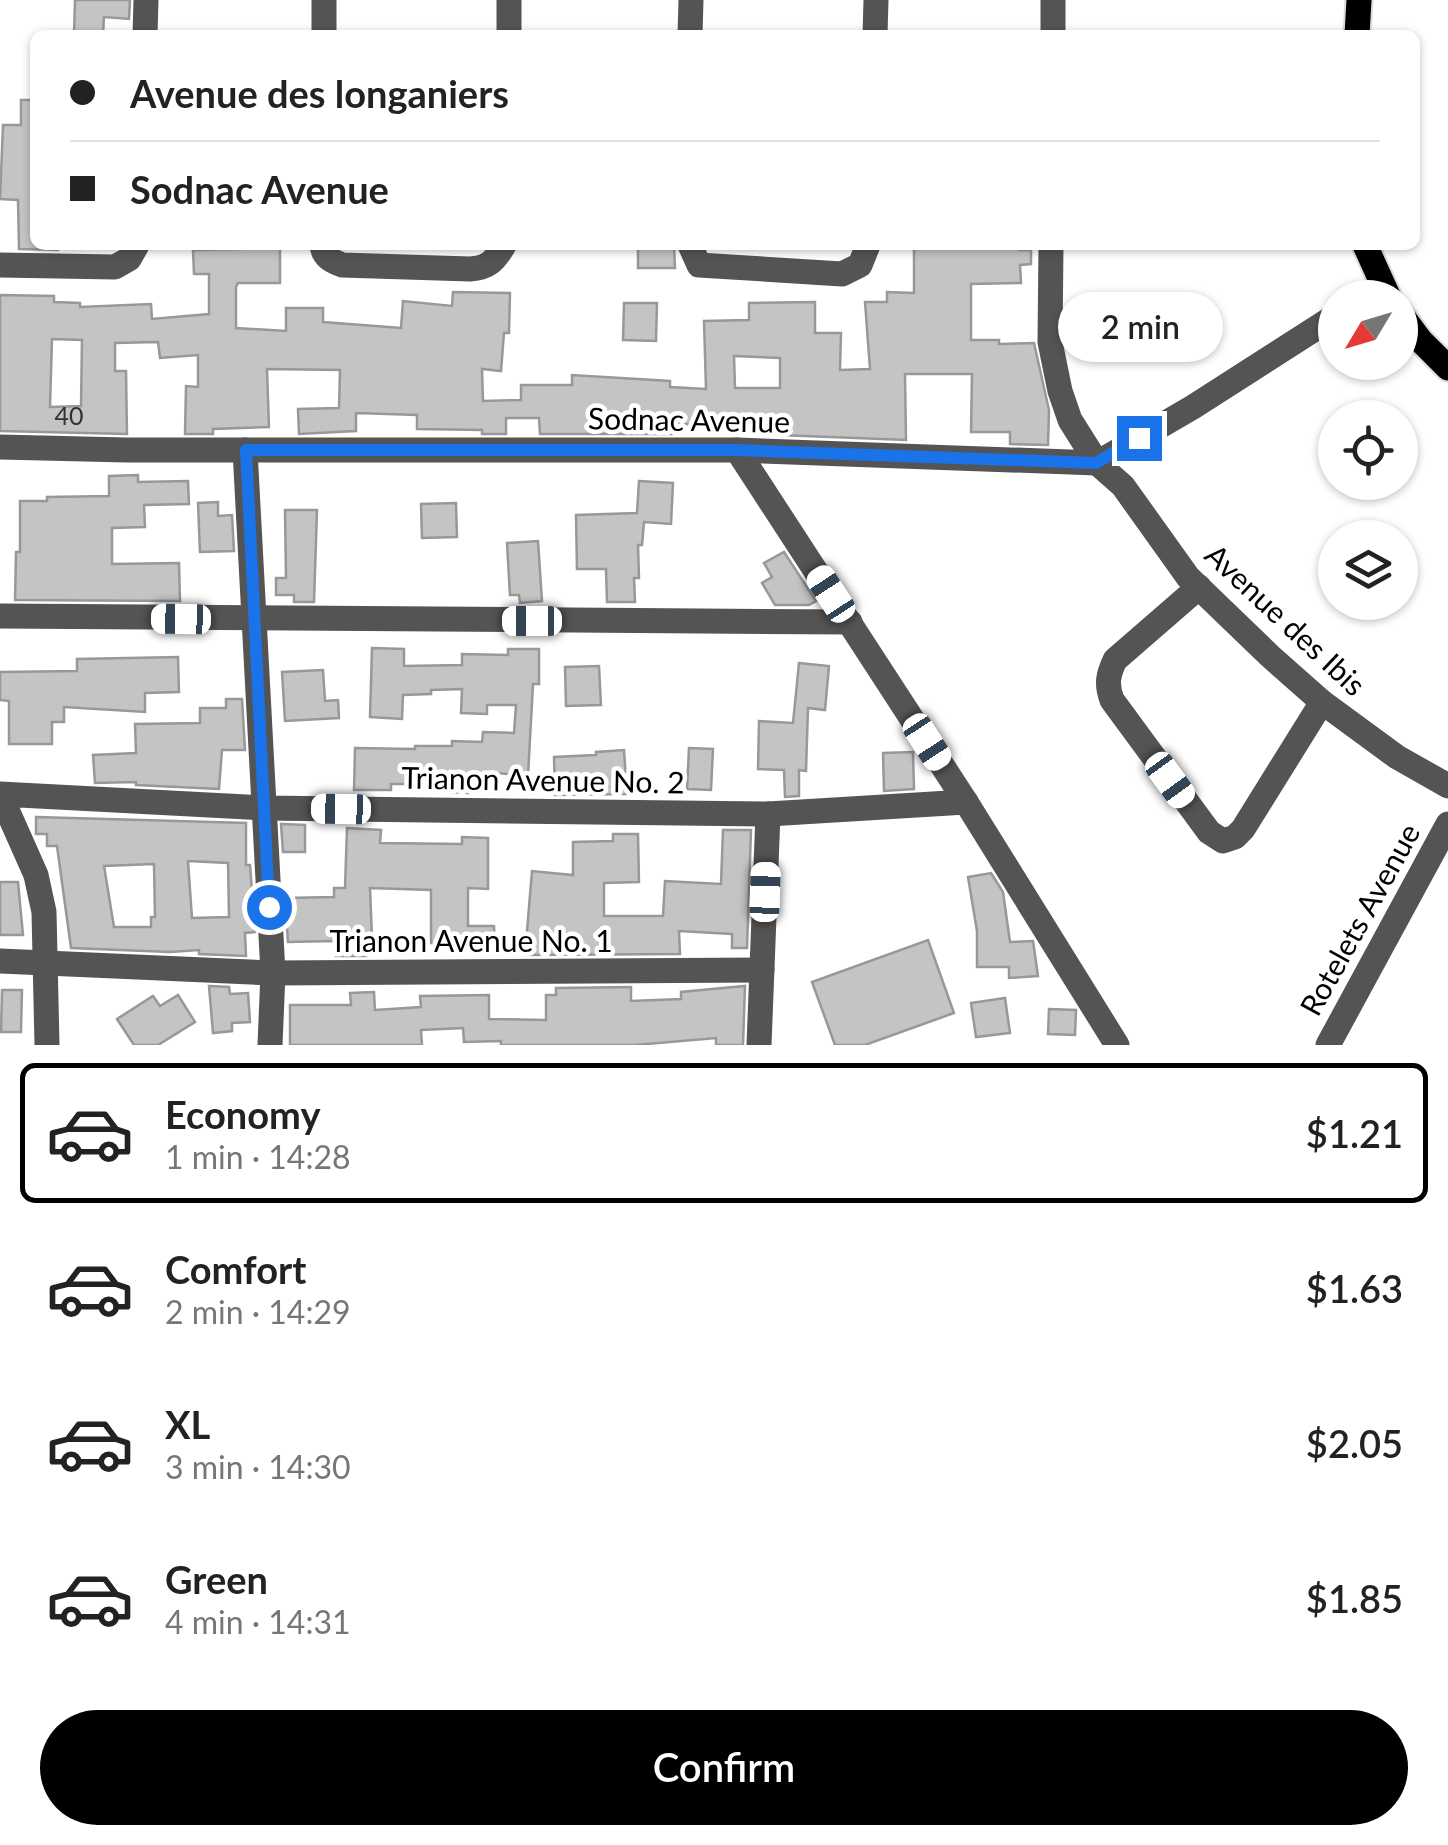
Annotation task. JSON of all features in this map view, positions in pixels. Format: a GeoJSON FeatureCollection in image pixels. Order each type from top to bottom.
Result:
{"type":"FeatureCollection","features":[{"type":"Feature","properties":{"kind":"main road"},"geometry":{"type":"LineString","coordinates":[[1358,30],[1359,0]]}},
{"type":"Feature","properties":{"kind":"main road"},"geometry":{"type":"LineString","coordinates":[[1367,250],[1375,280]]}},
{"type":"Feature","properties":{"kind":"main road"},"geometry":{"type":"LineString","coordinates":[[1418,337],[1448,368]]}},
{"type":"Feature","properties":{"kind":"street"},"geometry":{"type":"LineString","coordinates":[[146,0],[146,30]]}},
{"type":"Feature","properties":{"kind":"street"},"geometry":{"type":"LineString","coordinates":[[324,0],[324,30]]}},
{"type":"Feature","properties":{"kind":"street"},"geometry":{"type":"LineString","coordinates":[[509,0],[509,30]]}},
{"type":"Feature","properties":{"kind":"street"},"geometry":{"type":"LineString","coordinates":[[690,30],[691,0]]}},
{"type":"Feature","properties":{"kind":"street"},"geometry":{"type":"LineString","coordinates":[[875,30],[876,0]]}},
{"type":"Feature","properties":{"kind":"street"},"geometry":{"type":"LineString","coordinates":[[1053,0],[1053,30]]}},
{"type":"Feature","properties":{"kind":"street"},"geometry":{"type":"LineString","coordinates":[[0,265],[114,267],[129,260],[134,250]]}},
{"type":"Feature","properties":{"kind":"street"},"geometry":{"type":"LineString","coordinates":[[323,250],[342,266],[470,269],[484,268],[501,250]]}},
{"type":"Feature","properties":{"kind":"street"},"geometry":{"type":"LineString","coordinates":[[692,250],[699,265],[842,274],[860,265],[866,250]]}},
{"type":"Feature","properties":{"kind":"street","name":"Avenue des Ibis"},"geometry":{"type":"LineString","coordinates":[[1050,250],[1050,342],[1056,374],[1070,420],[1096,463],[1123,486],[1199,587],[1322,702],[1397,758],[1448,786]]}},
{"type":"Feature","properties":{"kind":"street"},"geometry":{"type":"LineString","coordinates":[[1096,463],[1318,327]]}},
{"type":"Feature","properties":{"kind":"street","name":"Sodnac Avenue"},"geometry":{"type":"LineString","coordinates":[[0,447],[737,450],[1096,463]]}},
{"type":"Feature","properties":{"kind":"street"},"geometry":{"type":"LineString","coordinates":[[246,450],[272,974],[270,1045]]}},
{"type":"Feature","properties":{"kind":"street"},"geometry":{"type":"LineString","coordinates":[[737,450],[966,802],[1117,1045]]}},
{"type":"Feature","properties":{"kind":"street"},"geometry":{"type":"LineString","coordinates":[[1199,587],[1116,660],[1108,675],[1108,689],[1112,700],[1209,832],[1223,841],[1236,838],[1244,829],[1322,702]]}},
{"type":"Feature","properties":{"kind":"street"},"geometry":{"type":"LineString","coordinates":[[0,616],[850,622]]}},
{"type":"Feature","properties":{"kind":"street"},"geometry":{"type":"LineString","coordinates":[[0,794],[36,875],[44,912],[47,1045]]}},
{"type":"Feature","properties":{"kind":"street","name":"Trianon Avenue No. 2"},"geometry":{"type":"LineString","coordinates":[[0,794],[264,808],[768,814],[966,802]]}},
{"type":"Feature","properties":{"kind":"street"},"geometry":{"type":"LineString","coordinates":[[758,1045],[768,814]]}},
{"type":"Feature","properties":{"kind":"street","name":"Rotelets Avenue"},"geometry":{"type":"LineString","coordinates":[[1328,1045],[1448,824]]}},
{"type":"Feature","properties":{"kind":"street","name":"Trianon Avenue No. 1"},"geometry":{"type":"LineString","coordinates":[[0,962],[272,974],[762,970]]}},
{"type":"Feature","properties":{"kind":"building"},"geometry":{"type":"Polygon","coordinates":[[[75,0],[130,0],[129,19],[104,17],[103,30],[74,30],[75,0]]]}},
{"type":"Feature","properties":{"kind":"building"},"geometry":{"type":"Polygon","coordinates":[[[21,100],[30,100],[30,249],[19,249],[18,200],[0,199],[3,125],[21,125],[21,100]]]}},
{"type":"Feature","properties":{"kind":"building"},"geometry":{"type":"Polygon","coordinates":[[[193,250],[280,250],[280,283],[238,283],[236,328],[286,331],[286,308],[323,308],[323,322],[401,328],[403,301],[452,306],[453,292],[510,293],[509,333],[504,333],[501,371],[482,369],[483,401],[521,400],[521,385],[572,385],[572,375],[670,381],[670,387],[706,389],[704,321],[749,320],[749,303],[815,302],[815,333],[841,333],[840,370],[870,369],[865,302],[887,302],[887,292],[914,293],[914,250],[1031,250],[1031,264],[1020,265],[1021,283],[971,284],[971,340],[1034,343],[1049,410],[1048,445],[1010,444],[1010,432],[971,432],[972,374],[905,374],[906,440],[779,435],[779,419],[713,419],[712,426],[672,423],[672,434],[540,434],[539,418],[506,418],[506,434],[482,434],[482,430],[417,429],[417,415],[356,413],[356,431],[299,434],[298,409],[339,408],[340,370],[267,369],[269,427],[185,434],[186,386],[198,387],[198,355],[160,358],[158,342],[115,343],[115,371],[126,371],[127,434],[0,431],[0,295],[54,296],[54,302],[80,303],[80,307],[151,304],[152,319],[209,314],[209,274],[194,274],[193,250]],[[52,339],[50,407],[81,406],[82,340],[52,339]],[[734,356],[735,388],[780,388],[780,358],[734,356]]]}},
{"type":"Feature","properties":{"kind":"building"},"geometry":{"type":"Polygon","coordinates":[[[638,250],[674,250],[675,268],[638,268],[638,250]]]}},
{"type":"Feature","properties":{"kind":"building"},"geometry":{"type":"Polygon","coordinates":[[[624,303],[657,303],[656,341],[623,340],[624,303]]]}},
{"type":"Feature","properties":{"kind":"building"},"geometry":{"type":"Polygon","coordinates":[[[138,475],[138,482],[188,481],[189,504],[144,505],[145,527],[112,528],[112,564],[179,563],[180,601],[15,600],[20,501],[109,496],[109,476],[138,475]]]}},
{"type":"Feature","properties":{"kind":"building"},"geometry":{"type":"Polygon","coordinates":[[[639,481],[673,483],[671,524],[644,522],[642,545],[638,545],[639,578],[634,578],[635,602],[607,602],[606,569],[577,569],[576,515],[637,513],[639,481]]]}},
{"type":"Feature","properties":{"kind":"building"},"geometry":{"type":"Polygon","coordinates":[[[218,502],[218,516],[232,515],[234,551],[200,552],[198,503],[218,502]]]}},
{"type":"Feature","properties":{"kind":"building"},"geometry":{"type":"Polygon","coordinates":[[[456,503],[457,537],[422,538],[421,504],[456,503]]]}},
{"type":"Feature","properties":{"kind":"building"},"geometry":{"type":"Polygon","coordinates":[[[285,510],[317,510],[314,602],[294,602],[294,595],[276,595],[276,578],[286,578],[285,510]]]}},
{"type":"Feature","properties":{"kind":"building"},"geometry":{"type":"Polygon","coordinates":[[[538,541],[542,601],[520,603],[519,595],[510,595],[507,543],[538,541]]]}},
{"type":"Feature","properties":{"kind":"building"},"geometry":{"type":"Polygon","coordinates":[[[784,552],[816,601],[809,605],[775,605],[762,583],[772,577],[764,563],[784,552]]]}},
{"type":"Feature","properties":{"kind":"building"},"geometry":{"type":"Polygon","coordinates":[[[372,648],[404,649],[404,666],[462,665],[462,654],[508,655],[508,649],[539,649],[539,684],[533,684],[528,776],[486,772],[486,783],[470,783],[469,793],[451,792],[451,784],[391,784],[391,790],[354,790],[355,748],[452,746],[452,741],[482,742],[483,732],[514,733],[516,705],[487,705],[487,714],[461,713],[462,689],[403,695],[402,719],[370,717],[372,648]]]}},
{"type":"Feature","properties":{"kind":"building"},"geometry":{"type":"Polygon","coordinates":[[[178,657],[179,692],[145,693],[145,712],[64,707],[64,722],[52,722],[52,744],[9,744],[9,701],[0,700],[0,672],[77,671],[77,659],[178,657]]]}},
{"type":"Feature","properties":{"kind":"building"},"geometry":{"type":"Polygon","coordinates":[[[799,663],[829,666],[825,710],[808,708],[806,771],[799,770],[799,796],[785,797],[784,770],[758,769],[759,721],[793,723],[799,663]]]}},
{"type":"Feature","properties":{"kind":"building"},"geometry":{"type":"Polygon","coordinates":[[[599,666],[601,705],[566,706],[565,667],[599,666]]]}},
{"type":"Feature","properties":{"kind":"building"},"geometry":{"type":"Polygon","coordinates":[[[323,670],[325,701],[338,700],[339,718],[285,721],[282,672],[323,670]]]}},
{"type":"Feature","properties":{"kind":"building"},"geometry":{"type":"Polygon","coordinates":[[[226,699],[242,699],[245,750],[222,750],[219,789],[95,783],[93,755],[136,753],[135,724],[200,723],[200,708],[226,708],[226,699]]]}},
{"type":"Feature","properties":{"kind":"building"},"geometry":{"type":"Polygon","coordinates":[[[689,748],[713,749],[711,790],[687,789],[689,748]]]}},
{"type":"Feature","properties":{"kind":"building"},"geometry":{"type":"Polygon","coordinates":[[[624,750],[627,794],[555,795],[554,757],[624,750]]]}},
{"type":"Feature","properties":{"kind":"building"},"geometry":{"type":"Polygon","coordinates":[[[913,752],[914,789],[884,791],[883,753],[913,752]]]}},
{"type":"Feature","properties":{"kind":"building"},"geometry":{"type":"Polygon","coordinates":[[[36,817],[246,823],[246,865],[250,865],[255,932],[245,933],[246,956],[199,954],[199,950],[71,948],[57,846],[47,846],[47,834],[36,834],[36,817]],[[188,861],[192,918],[229,917],[228,863],[188,861]],[[154,864],[104,866],[114,927],[151,927],[151,917],[155,917],[154,864]]]}},
{"type":"Feature","properties":{"kind":"building"},"geometry":{"type":"Polygon","coordinates":[[[281,824],[305,825],[305,852],[283,852],[281,824]]]}},
{"type":"Feature","properties":{"kind":"building"},"geometry":{"type":"Polygon","coordinates":[[[347,828],[381,830],[380,843],[462,844],[462,837],[488,838],[488,889],[468,888],[468,926],[494,926],[495,951],[481,952],[480,943],[431,943],[431,890],[370,888],[372,937],[365,937],[366,956],[336,956],[335,941],[288,942],[285,898],[334,897],[334,888],[345,888],[347,828]]]}},
{"type":"Feature","properties":{"kind":"building"},"geometry":{"type":"Polygon","coordinates":[[[723,830],[751,830],[747,948],[732,948],[732,934],[679,931],[680,954],[525,955],[532,871],[573,875],[573,842],[613,841],[613,834],[638,834],[639,882],[604,883],[604,916],[663,916],[665,881],[721,884],[723,830]]]}},
{"type":"Feature","properties":{"kind":"building"},"geometry":{"type":"Polygon","coordinates":[[[991,873],[1003,892],[1010,942],[1033,941],[1038,976],[1009,978],[1009,967],[977,967],[977,931],[968,877],[991,873]]]}},
{"type":"Feature","properties":{"kind":"building"},"geometry":{"type":"Polygon","coordinates":[[[0,882],[18,882],[23,935],[0,935],[0,882]]]}},
{"type":"Feature","properties":{"kind":"building"},"geometry":{"type":"Polygon","coordinates":[[[928,940],[954,1013],[865,1045],[835,1045],[812,982],[928,940]]]}},
{"type":"Feature","properties":{"kind":"building"},"geometry":{"type":"Polygon","coordinates":[[[209,986],[229,987],[230,994],[248,993],[250,1022],[232,1023],[232,1031],[213,1033],[209,986]]]}},
{"type":"Feature","properties":{"kind":"building"},"geometry":{"type":"Polygon","coordinates":[[[745,986],[743,1045],[716,1045],[716,1038],[635,1045],[501,1045],[501,1041],[464,1042],[463,1028],[421,1030],[422,1045],[290,1045],[290,1005],[351,1005],[350,993],[374,992],[375,1010],[421,1007],[420,996],[489,995],[489,1019],[546,1020],[546,995],[556,995],[556,988],[631,987],[631,1001],[681,999],[681,992],[745,986]]]}},
{"type":"Feature","properties":{"kind":"building"},"geometry":{"type":"Polygon","coordinates":[[[2,990],[22,990],[21,1032],[1,1032],[2,990]]]}},
{"type":"Feature","properties":{"kind":"building"},"geometry":{"type":"Polygon","coordinates":[[[178,995],[195,1022],[158,1045],[134,1045],[117,1019],[153,996],[160,1006],[178,995]]]}},
{"type":"Feature","properties":{"kind":"building"},"geometry":{"type":"Polygon","coordinates":[[[1005,998],[1010,1033],[976,1037],[971,1003],[1005,998]]]}},
{"type":"Feature","properties":{"kind":"building"},"geometry":{"type":"Polygon","coordinates":[[[1049,1009],[1076,1010],[1075,1035],[1048,1034],[1049,1009]]]}},
{"type":"Feature","properties":{"kind":"route"},"geometry":{"type":"LineString","coordinates":[[269,907],[246,450],[737,450],[1096,463],[1139,438]]}}]}
